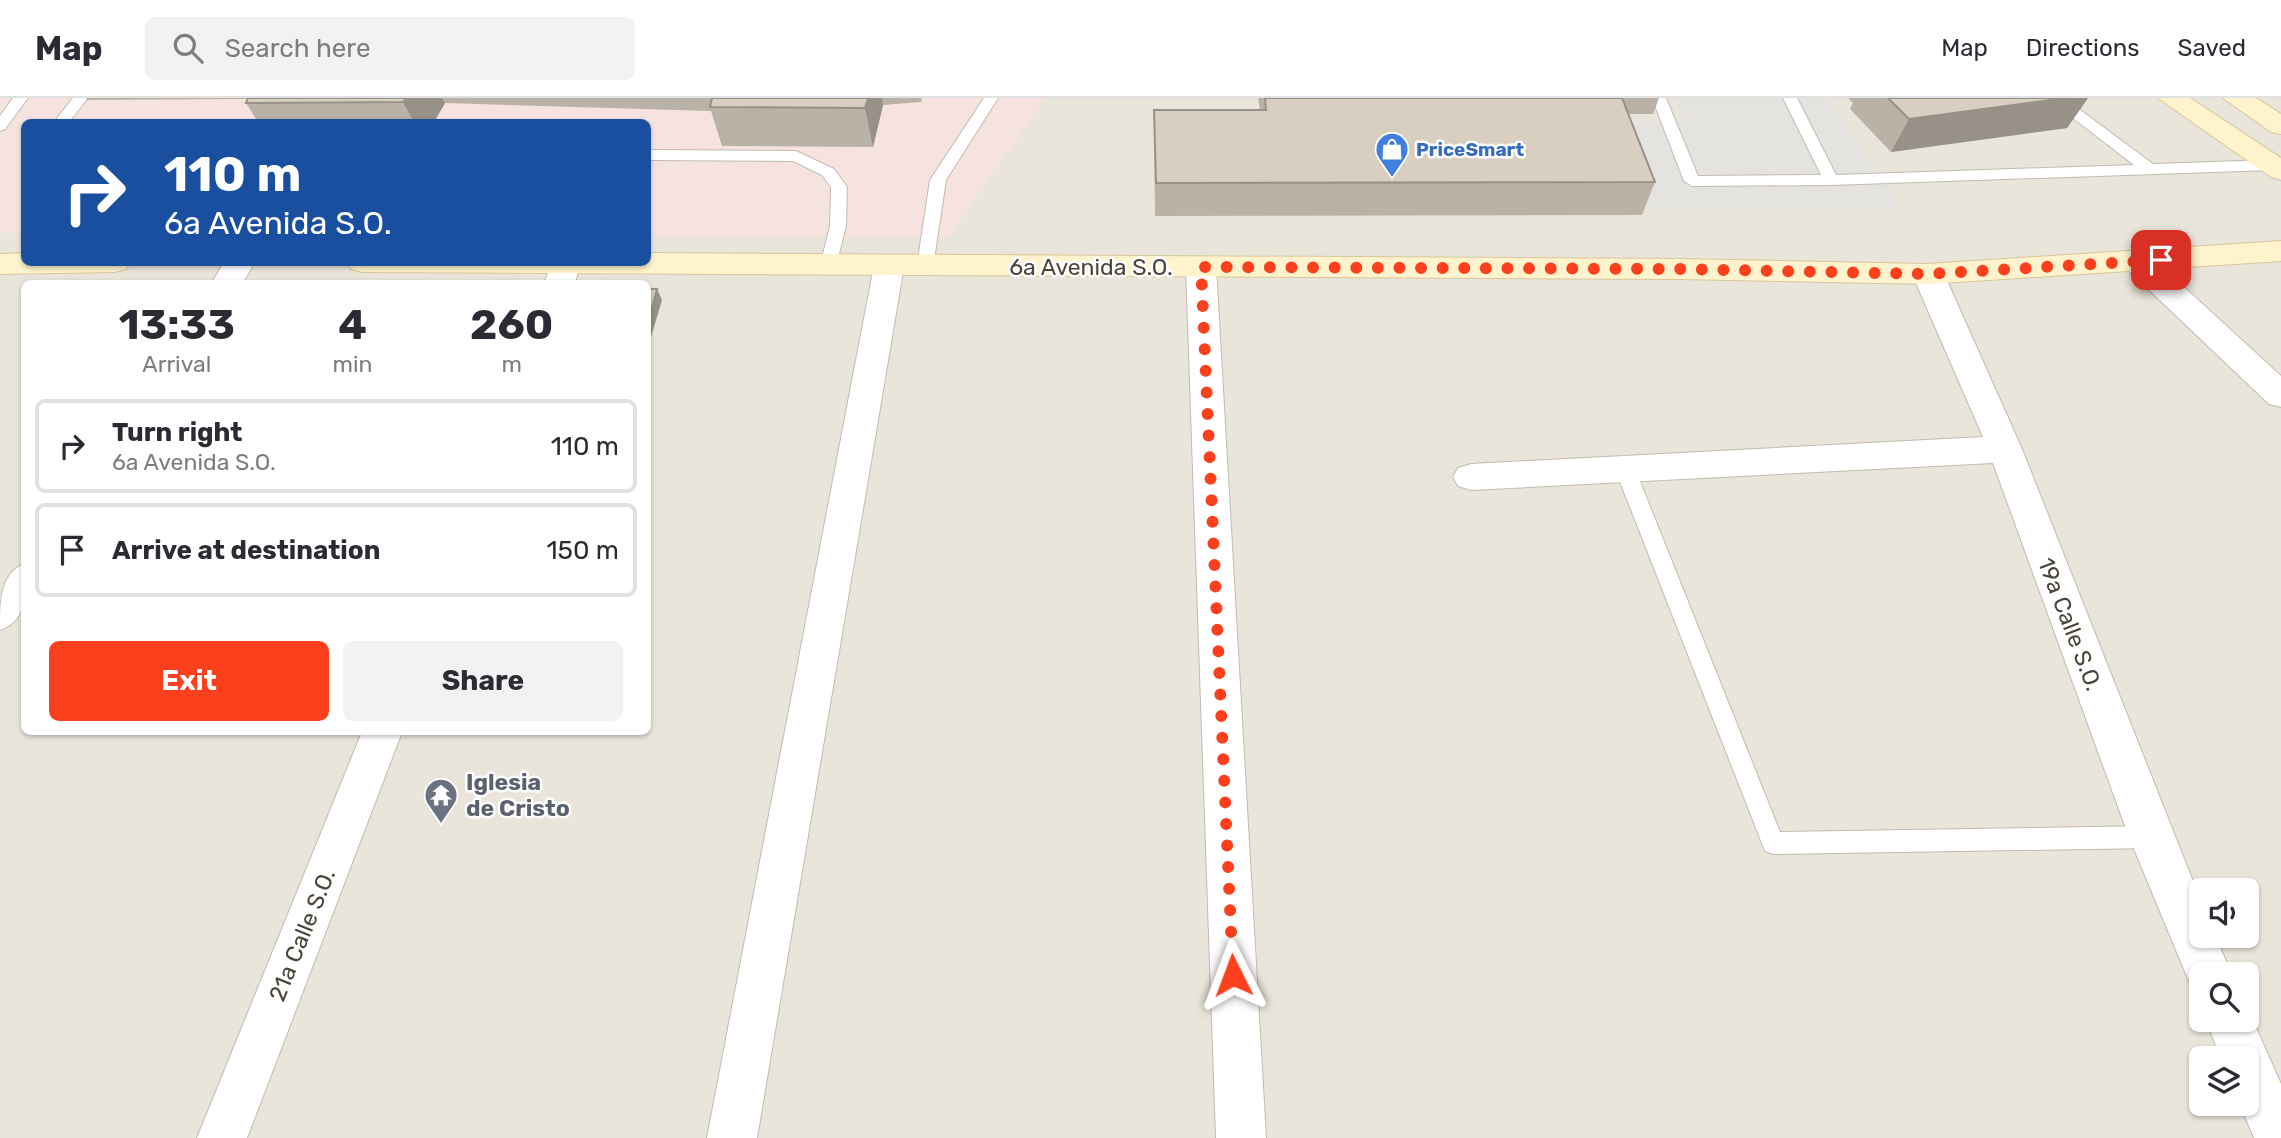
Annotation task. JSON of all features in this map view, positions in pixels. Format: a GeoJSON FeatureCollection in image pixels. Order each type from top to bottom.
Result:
{"type":"FeatureCollection","features":[{"type":"Feature","properties":{"kind":"street"},"geometry":{"type":"LineString","coordinates":[[2237,98],[2281,126]]}},
{"type":"Feature","properties":{"kind":"street"},"geometry":{"type":"LineString","coordinates":[[2188,99],[2277,163]]}},
{"type":"Feature","properties":{"kind":"street","name":"6a Avenida S.O."},"geometry":{"type":"LineString","coordinates":[[429,266],[562,274],[907,266],[1679,269],[1928,274],[2281,251]]}},
{"type":"Feature","properties":{"kind":"street"},"geometry":{"type":"LineString","coordinates":[[2137,261],[2281,395]]}},
{"type":"Feature","properties":{"kind":"street"},"geometry":{"type":"LineString","coordinates":[[0,264],[21,264]]}},
{"type":"Feature","properties":{"kind":"street"},"geometry":{"type":"LineString","coordinates":[[732,1138],[907,266]]}},
{"type":"Feature","properties":{"kind":"street"},"geometry":{"type":"LineString","coordinates":[[1201,267],[1241,1138]]}},
{"type":"Feature","properties":{"kind":"street","name":"19a Calle S.O."},"geometry":{"type":"LineString","coordinates":[[1928,274],[2005,449],[2151,837],[2204,962]]}},
{"type":"Feature","properties":{"kind":"street"},"geometry":{"type":"LineString","coordinates":[[1471,477],[2005,449]]}},
{"type":"Feature","properties":{"kind":"street"},"geometry":{"type":"LineString","coordinates":[[0,614],[21,583]]}},
{"type":"Feature","properties":{"kind":"street","name":"21a Calle S.O."},"geometry":{"type":"LineString","coordinates":[[222,1138],[381,735]]}},
{"type":"Feature","properties":{"kind":"street"},"geometry":{"type":"LineString","coordinates":[[2259,1091],[2279,1138]]}},
{"type":"Feature","properties":{"kind":"lane"},"geometry":{"type":"LineString","coordinates":[[0,126],[21,98]]}},
{"type":"Feature","properties":{"kind":"lane"},"geometry":{"type":"LineString","coordinates":[[64,119],[81,98]]}},
{"type":"Feature","properties":{"kind":"lane"},"geometry":{"type":"LineString","coordinates":[[907,266],[937,184],[957,147],[984,112],[990,98]]}},
{"type":"Feature","properties":{"kind":"lane"},"geometry":{"type":"LineString","coordinates":[[1659,98],[1692,181],[1831,180],[2151,170],[2277,163]]}},
{"type":"Feature","properties":{"kind":"lane"},"geometry":{"type":"LineString","coordinates":[[1790,98],[1831,180]]}},
{"type":"Feature","properties":{"kind":"lane"},"geometry":{"type":"LineString","coordinates":[[2054,98],[2151,170]]}},
{"type":"Feature","properties":{"kind":"lane"},"geometry":{"type":"LineString","coordinates":[[651,155],[796,156],[828,172],[839,187],[838,226],[828,266]]}},
{"type":"Feature","properties":{"kind":"lane"},"geometry":{"type":"LineString","coordinates":[[1625,469],[1773,843],[2151,837]]}},
{"type":"Feature","properties":{"kind":"shaded area"},"geometry":{"type":"Polygon","coordinates":[[[0,98],[2281,98],[2281,1138],[0,1138],[0,98]]]}},
{"type":"Feature","properties":{"kind":"shaded area"},"geometry":{"type":"Polygon","coordinates":[[[0,98],[1045,98],[949,237],[651,236],[651,119],[21,119],[21,233],[0,233],[0,98]]]}},
{"type":"Feature","properties":{"kind":"shaded area"},"geometry":{"type":"Polygon","coordinates":[[[1675,98],[1828,98],[1902,210],[1652,210],[1618,121],[1685,123],[1675,98]]]}},
{"type":"Feature","properties":{"kind":"building"},"geometry":{"type":"Polygon","coordinates":[[[248,98],[406,98],[403,102],[246,103],[248,98]]]}},
{"type":"Feature","properties":{"kind":"building"},"geometry":{"type":"Polygon","coordinates":[[[712,98],[868,98],[865,108],[710,107],[712,98]]]}},
{"type":"Feature","properties":{"kind":"building","name":"PriceSmart"},"geometry":{"type":"Polygon","coordinates":[[[1265,98],[1622,98],[1655,182],[1156,183],[1154,110],[1266,110],[1265,98]]]}},
{"type":"Feature","properties":{"kind":"building"},"geometry":{"type":"Polygon","coordinates":[[[1888,98],[2066,98],[1909,119],[1888,98]]]}},
{"type":"Feature","properties":{"kind":"building"},"geometry":{"type":"Polygon","coordinates":[[[651,289],[657,289],[651,311],[651,289]]]}},
{"type":"Feature","properties":{"kind":"place","name":"PriceSmart"},"geometry":{"type":"Point","coordinates":[1392,179]}},
{"type":"Feature","properties":{"kind":"place","name":"Iglesia de Cristo"},"geometry":{"type":"Point","coordinates":[441,825]}},
{"type":"Feature","properties":{"kind":"route"},"geometry":{"type":"LineString","coordinates":[[1233,975],[1201,267],[1679,269],[1928,274],[2161,260]]}}]}
